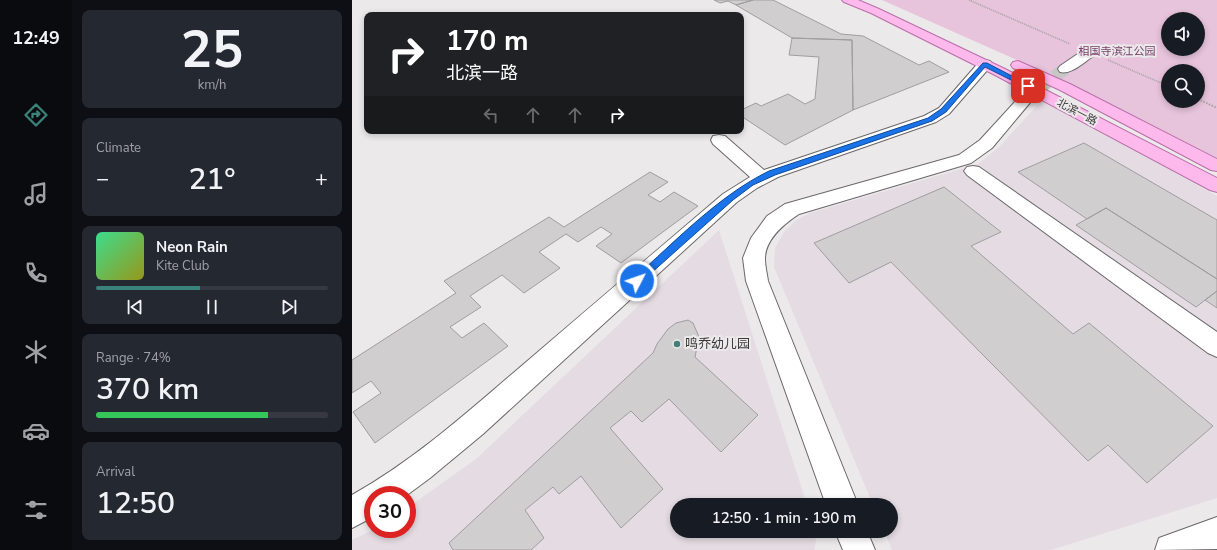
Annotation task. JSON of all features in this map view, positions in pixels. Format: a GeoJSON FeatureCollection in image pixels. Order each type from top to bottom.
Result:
{"type":"FeatureCollection","features":[{"type":"Feature","properties":{"kind":"main road","name":"北滨一路"},"geometry":{"type":"LineString","coordinates":[[848,0],[875,11],[985,64],[1217,186]]}},
{"type":"Feature","properties":{"kind":"main road","name":"北滨一路"},"geometry":{"type":"LineString","coordinates":[[874,0],[1066,87],[1217,166]]}},
{"type":"Feature","properties":{"kind":"street"},"geometry":{"type":"LineString","coordinates":[[1065,69],[1090,52]]}},
{"type":"Feature","properties":{"kind":"street"},"geometry":{"type":"LineString","coordinates":[[394,486],[420,468],[473,425],[730,198],[750,184],[772,173],[930,119],[944,110],[985,64]]}},
{"type":"Feature","properties":{"kind":"street"},"geometry":{"type":"LineString","coordinates":[[839,498],[757,281],[754,258],[761,238],[774,221],[792,209],[965,159],[986,144],[1028,96]]}},
{"type":"Feature","properties":{"kind":"street"},"geometry":{"type":"LineString","coordinates":[[719,140],[763,178]]}},
{"type":"Feature","properties":{"kind":"street"},"geometry":{"type":"LineString","coordinates":[[973,171],[1217,346]]}},
{"type":"Feature","properties":{"kind":"street"},"geometry":{"type":"LineString","coordinates":[[352,512],[364,505]]}},
{"type":"Feature","properties":{"kind":"street"},"geometry":{"type":"LineString","coordinates":[[1171,550],[1217,533]]}},
{"type":"Feature","properties":{"kind":"street"},"geometry":{"type":"LineString","coordinates":[[854,538],[859,550]]}},
{"type":"Feature","properties":{"kind":"path"},"geometry":{"type":"LineString","coordinates":[[1205,103],[1217,108]]}},
{"type":"Feature","properties":{"kind":"shaded area"},"geometry":{"type":"Polygon","coordinates":[[[1042,100],[1217,196],[1217,498],[1051,550],[892,550],[887,538],[898,538],[898,498],[870,498],[774,267],[775,248],[784,232],[795,221],[810,213],[978,164],[999,147],[1042,100]]]}},
{"type":"Feature","properties":{"kind":"shaded area","name":"鸣乔幼儿园"},"geometry":{"type":"Polygon","coordinates":[[[719,230],[805,498],[670,498],[670,538],[817,538],[814,550],[352,550],[352,540],[364,534],[364,538],[416,538],[416,502],[476,459],[719,230]]]}},
{"type":"Feature","properties":{"kind":"green space","name":"相国寺滨江公园"},"geometry":{"type":"Polygon","coordinates":[[[882,0],[1217,0],[1217,158],[1075,86],[882,0]]]}},
{"type":"Feature","properties":{"kind":"building"},"geometry":{"type":"Polygon","coordinates":[[[714,0],[753,0],[736,5],[728,1],[720,3],[714,0]]]}},
{"type":"Feature","properties":{"kind":"building"},"geometry":{"type":"Polygon","coordinates":[[[753,0],[773,0],[841,34],[863,36],[919,65],[929,61],[949,72],[853,110],[852,40],[792,38],[736,5],[753,0]]]}},
{"type":"Feature","properties":{"kind":"building"},"geometry":{"type":"Polygon","coordinates":[[[792,38],[852,40],[853,110],[785,145],[744,118],[744,109],[756,103],[761,106],[788,94],[805,104],[815,99],[819,57],[789,55],[792,38]]]}},
{"type":"Feature","properties":{"kind":"building"},"geometry":{"type":"Polygon","coordinates":[[[1084,143],[1217,220],[1217,279],[1106,208],[1087,219],[1018,172],[1084,143]]]}},
{"type":"Feature","properties":{"kind":"building"},"geometry":{"type":"Polygon","coordinates":[[[650,172],[668,182],[648,195],[660,202],[674,192],[698,206],[621,263],[596,246],[612,234],[601,227],[578,242],[566,234],[539,252],[560,268],[524,293],[502,275],[470,296],[481,307],[450,327],[462,338],[484,323],[508,346],[375,443],[353,412],[381,393],[371,381],[352,393],[352,360],[456,293],[444,281],[549,217],[564,227],[650,172]]]}},
{"type":"Feature","properties":{"kind":"building"},"geometry":{"type":"Polygon","coordinates":[[[944,187],[1001,232],[971,246],[1073,334],[1089,323],[1213,426],[1147,483],[1108,445],[1088,461],[891,262],[849,283],[814,243],[944,187]]]}},
{"type":"Feature","properties":{"kind":"building"},"geometry":{"type":"Polygon","coordinates":[[[1106,208],[1217,279],[1217,291],[1196,307],[1076,225],[1106,208]]]}},
{"type":"Feature","properties":{"kind":"building"},"geometry":{"type":"Polygon","coordinates":[[[1217,291],[1217,308],[1205,300],[1217,291]]]}},
{"type":"Feature","properties":{"kind":"building"},"geometry":{"type":"Polygon","coordinates":[[[688,320],[693,323],[699,337],[695,357],[758,415],[721,452],[669,399],[642,422],[631,411],[610,428],[663,489],[621,528],[581,476],[559,494],[553,487],[525,510],[544,538],[531,550],[453,550],[449,543],[653,353],[657,344],[668,329],[676,323],[688,320]]]}},
{"type":"Feature","properties":{"kind":"tunnel"},"geometry":{"type":"LineString","coordinates":[[1039,88],[1065,69]]}},
{"type":"Feature","properties":{"kind":"tunnel"},"geometry":{"type":"LineString","coordinates":[[1028,96],[1040,87]]}},
{"type":"Feature","properties":{"kind":"place","name":"鸣乔幼儿园"},"geometry":{"type":"Point","coordinates":[677,344]}},
{"type":"Feature","properties":{"kind":"route"},"geometry":{"type":"LineString","coordinates":[[637,281],[730,198],[750,184],[772,173],[930,119],[944,110],[985,64],[1028,86]]}}]}
